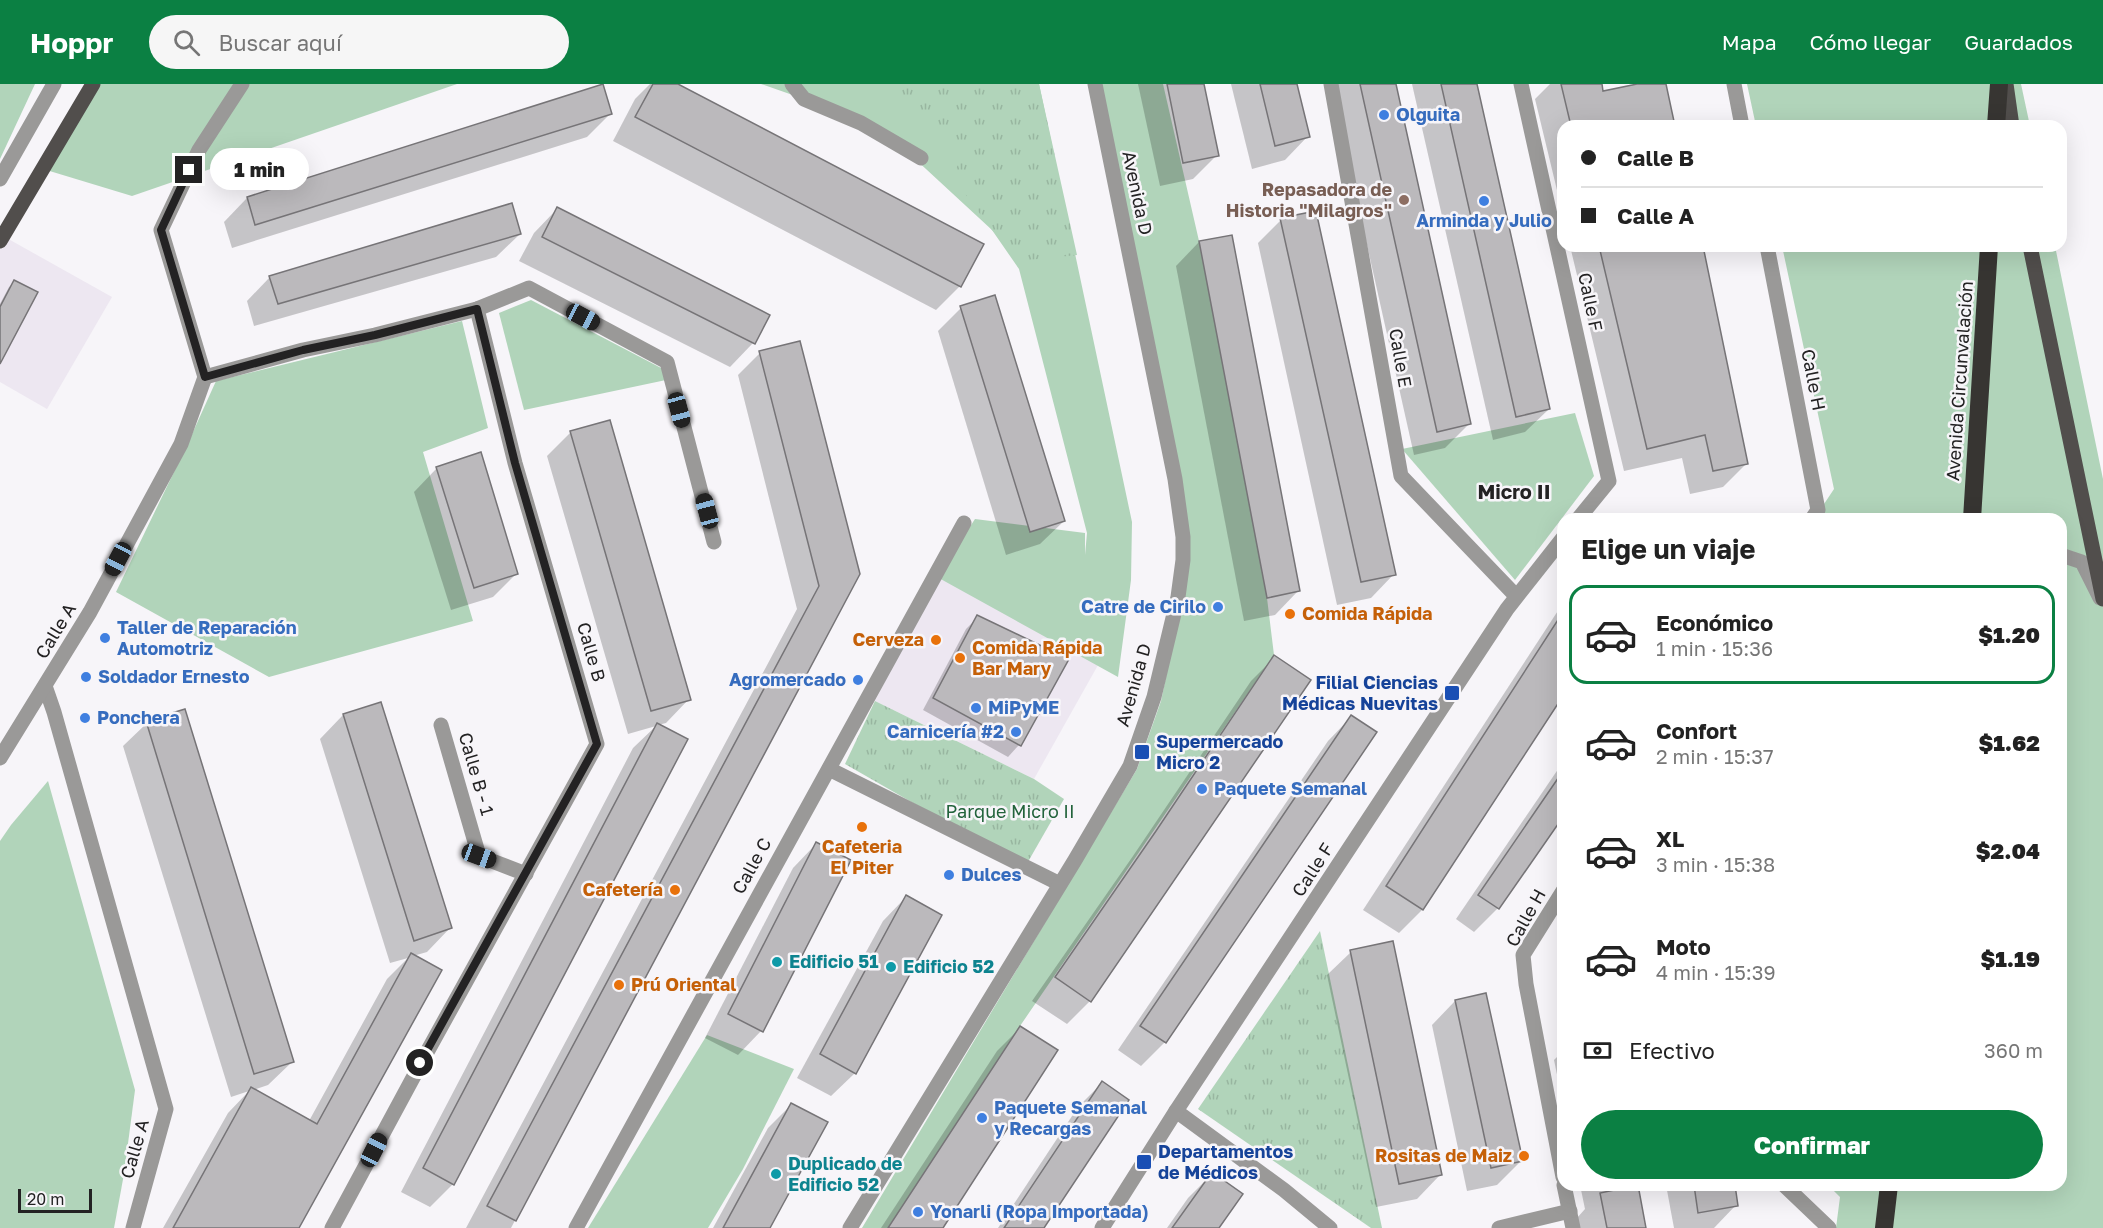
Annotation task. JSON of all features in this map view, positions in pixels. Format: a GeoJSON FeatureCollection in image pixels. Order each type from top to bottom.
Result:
{"type":"FeatureCollection","features":[{"type":"Feature","properties":{"kind":"highway"},"geometry":{"type":"LineString","coordinates":[[1996,120],[1999,84]]}},
{"type":"Feature","properties":{"kind":"highway","name":"Avenida Circunvalación"},"geometry":{"type":"LineString","coordinates":[[1972,513],[1989,252]]}},
{"type":"Feature","properties":{"kind":"highway"},"geometry":{"type":"LineString","coordinates":[[1884,1228],[1888,1191]]}},
{"type":"Feature","properties":{"kind":"main road"},"geometry":{"type":"LineString","coordinates":[[0,241],[93,84]]}},
{"type":"Feature","properties":{"kind":"main road"},"geometry":{"type":"LineString","coordinates":[[2006,84],[2011,120]]}},
{"type":"Feature","properties":{"kind":"main road"},"geometry":{"type":"LineString","coordinates":[[2031,252],[2103,599]]}},
{"type":"Feature","properties":{"kind":"street"},"geometry":{"type":"LineString","coordinates":[[0,179],[54,84]]}},
{"type":"Feature","properties":{"kind":"street"},"geometry":{"type":"LineString","coordinates":[[242,84],[199,150],[161,230],[205,377],[303,350],[375,335],[477,309],[529,288],[667,362],[714,542]]}},
{"type":"Feature","properties":{"kind":"street"},"geometry":{"type":"LineString","coordinates":[[792,84],[804,99],[861,123],[921,158]]}},
{"type":"Feature","properties":{"kind":"street","name":"Avenida D"},"geometry":{"type":"LineString","coordinates":[[850,1228],[1060,885],[1130,766],[1154,697],[1178,597],[1183,560],[1183,537],[1170,452],[1095,84]]}},
{"type":"Feature","properties":{"kind":"street","name":"Calle E"},"geometry":{"type":"LineString","coordinates":[[1330,84],[1401,476],[1516,596]]}},
{"type":"Feature","properties":{"kind":"street","name":"Calle F"},"geometry":{"type":"LineString","coordinates":[[1521,84],[1557,246]]}},
{"type":"Feature","properties":{"kind":"street"},"geometry":{"type":"LineString","coordinates":[[1734,84],[1741,120]]}},
{"type":"Feature","properties":{"kind":"street","name":"Calle F"},"geometry":{"type":"LineString","coordinates":[[1558,252],[1609,481],[1583,513]]}},
{"type":"Feature","properties":{"kind":"street","name":"Calle H"},"geometry":{"type":"LineString","coordinates":[[1768,252],[1818,510],[1816,513]]}},
{"type":"Feature","properties":{"kind":"street","name":"Calle B"},"geometry":{"type":"LineString","coordinates":[[332,1228],[597,744],[515,463],[477,309]]}},
{"type":"Feature","properties":{"kind":"street","name":"Calle A"},"geometry":{"type":"LineString","coordinates":[[133,1228],[166,1109],[45,686],[90,612],[181,444],[205,377]]}},
{"type":"Feature","properties":{"kind":"street","name":"Calle C"},"geometry":{"type":"LineString","coordinates":[[576,1228],[964,523]]}},
{"type":"Feature","properties":{"kind":"street","name":"Calle F"},"geometry":{"type":"LineString","coordinates":[[1102,1228],[1176,1111],[1516,596],[1557,545]]}},
{"type":"Feature","properties":{"kind":"street"},"geometry":{"type":"LineString","coordinates":[[2067,557],[2082,562],[2103,604]]}},
{"type":"Feature","properties":{"kind":"street"},"geometry":{"type":"LineString","coordinates":[[0,758],[45,686]]}},
{"type":"Feature","properties":{"kind":"street","name":"Calle B - 1"},"geometry":{"type":"LineString","coordinates":[[441,725],[479,856],[526,874]]}},
{"type":"Feature","properties":{"kind":"street"},"geometry":{"type":"LineString","coordinates":[[829,769],[1060,885]]}},
{"type":"Feature","properties":{"kind":"street","name":"Calle H"},"geometry":{"type":"LineString","coordinates":[[1557,901],[1523,955],[1526,984],[1557,1146]]}},
{"type":"Feature","properties":{"kind":"street"},"geometry":{"type":"LineString","coordinates":[[1176,1111],[1284,1190],[1330,1228]]}},
{"type":"Feature","properties":{"kind":"street"},"geometry":{"type":"LineString","coordinates":[[1565,1191],[1573,1228]]}},
{"type":"Feature","properties":{"kind":"street"},"geometry":{"type":"LineString","coordinates":[[1790,1191],[1829,1228]]}},
{"type":"Feature","properties":{"kind":"street"},"geometry":{"type":"LineString","coordinates":[[1499,1228],[1570,1211]]}},
{"type":"Feature","properties":{"kind":"shaded area"},"geometry":{"type":"Polygon","coordinates":[[[3,236],[112,297],[47,409],[0,382],[0,241],[3,236]]]}},
{"type":"Feature","properties":{"kind":"shaded area"},"geometry":{"type":"Polygon","coordinates":[[[937,577],[1102,658],[1034,779],[875,701],[937,577]]]}},
{"type":"Feature","properties":{"kind":"green space"},"geometry":{"type":"Polygon","coordinates":[[[0,84],[35,84],[0,159],[0,84]]]}},
{"type":"Feature","properties":{"kind":"green space"},"geometry":{"type":"Polygon","coordinates":[[[93,84],[457,84],[132,196],[43,169],[93,84]]]}},
{"type":"Feature","properties":{"kind":"green space"},"geometry":{"type":"Polygon","coordinates":[[[761,84],[1039,84],[1132,522],[1131,580],[1118,677],[937,577],[975,519],[1085,533],[1085,555],[1087,533],[1019,269],[992,230],[900,145],[804,99],[761,84]]]}},
{"type":"Feature","properties":{"kind":"green space"},"geometry":{"type":"Polygon","coordinates":[[[881,84],[1039,84],[1077,255],[1020,261],[992,230],[951,175],[961,161],[881,91],[881,84]]]}},
{"type":"Feature","properties":{"kind":"green space"},"geometry":{"type":"Polygon","coordinates":[[[1098,84],[1163,84],[1199,241],[1267,598],[1274,655],[1020,1026],[888,1228],[862,1228],[1137,769],[1161,701],[1188,570],[1098,84]]]}},
{"type":"Feature","properties":{"kind":"green space"},"geometry":{"type":"Polygon","coordinates":[[[1747,84],[2021,84],[2029,120],[1755,120],[1747,84]]]}},
{"type":"Feature","properties":{"kind":"green space"},"geometry":{"type":"Polygon","coordinates":[[[1783,252],[2056,252],[2103,479],[2103,1228],[1836,1228],[1840,1197],[1834,1191],[2067,1191],[2067,513],[1818,513],[1834,489],[1783,252]]]}},
{"type":"Feature","properties":{"kind":"green space"},"geometry":{"type":"Polygon","coordinates":[[[531,300],[663,369],[666,380],[524,410],[499,313],[531,300]]]}},
{"type":"Feature","properties":{"kind":"green space"},"geometry":{"type":"Polygon","coordinates":[[[462,321],[488,428],[423,452],[473,621],[269,677],[116,592],[216,381],[462,321]]]}},
{"type":"Feature","properties":{"kind":"green space"},"geometry":{"type":"Polygon","coordinates":[[[1575,413],[1594,476],[1566,513],[1557,513],[1557,525],[1515,580],[1402,449],[1575,413]]]}},
{"type":"Feature","properties":{"kind":"green space","name":"Parque Micro II"},"geometry":{"type":"Polygon","coordinates":[[[875,701],[1034,779],[1064,799],[1025,867],[845,764],[875,701]]]}},
{"type":"Feature","properties":{"kind":"green space"},"geometry":{"type":"Polygon","coordinates":[[[48,781],[135,1090],[114,1228],[0,1228],[0,841],[48,781]]]}},
{"type":"Feature","properties":{"kind":"green space"},"geometry":{"type":"Polygon","coordinates":[[[1320,931],[1382,1228],[1371,1228],[1198,1109],[1320,931]]]}},
{"type":"Feature","properties":{"kind":"green space"},"geometry":{"type":"Polygon","coordinates":[[[707,1035],[794,1069],[743,1169],[708,1228],[588,1228],[707,1035]]]}},
{"type":"Feature","properties":{"kind":"building"},"geometry":{"type":"Polygon","coordinates":[[[603,84],[612,114],[255,225],[247,197],[603,84]]]}},
{"type":"Feature","properties":{"kind":"building"},"geometry":{"type":"Polygon","coordinates":[[[653,84],[678,84],[984,244],[961,287],[635,117],[653,84]]]}},
{"type":"Feature","properties":{"kind":"building"},"geometry":{"type":"Polygon","coordinates":[[[1167,84],[1204,84],[1219,156],[1183,163],[1167,84]]]}},
{"type":"Feature","properties":{"kind":"building"},"geometry":{"type":"Polygon","coordinates":[[[1260,84],[1297,84],[1310,137],[1275,146],[1260,84]]]}},
{"type":"Feature","properties":{"kind":"building"},"geometry":{"type":"Polygon","coordinates":[[[1360,84],[1396,84],[1471,424],[1437,432],[1360,84]]]}},
{"type":"Feature","properties":{"kind":"building"},"geometry":{"type":"Polygon","coordinates":[[[1441,84],[1477,84],[1550,409],[1516,417],[1441,84]]]}},
{"type":"Feature","properties":{"kind":"building"},"geometry":{"type":"Polygon","coordinates":[[[1561,84],[1602,84],[1603,91],[1637,84],[1666,84],[1674,120],[1570,120],[1561,84]]]}},
{"type":"Feature","properties":{"kind":"building"},"geometry":{"type":"Polygon","coordinates":[[[512,203],[521,234],[278,304],[269,276],[512,203]]]}},
{"type":"Feature","properties":{"kind":"building"},"geometry":{"type":"Polygon","coordinates":[[[557,207],[770,315],[755,344],[542,237],[557,207]]]}},
{"type":"Feature","properties":{"kind":"building"},"geometry":{"type":"Polygon","coordinates":[[[1316,211],[1396,575],[1361,582],[1280,218],[1316,211]]]}},
{"type":"Feature","properties":{"kind":"building"},"geometry":{"type":"Polygon","coordinates":[[[1232,235],[1300,591],[1267,598],[1199,241],[1232,235]]]}},
{"type":"Feature","properties":{"kind":"building"},"geometry":{"type":"Polygon","coordinates":[[[1600,252],[1704,252],[1748,464],[1713,471],[1705,435],[1647,449],[1600,252]]]}},
{"type":"Feature","properties":{"kind":"building"},"geometry":{"type":"Polygon","coordinates":[[[14,280],[38,292],[0,364],[0,307],[14,280]]]}},
{"type":"Feature","properties":{"kind":"building"},"geometry":{"type":"Polygon","coordinates":[[[995,295],[1065,521],[1030,532],[960,306],[995,295]]]}},
{"type":"Feature","properties":{"kind":"building"},"geometry":{"type":"Polygon","coordinates":[[[800,341],[860,574],[516,1221],[487,1206],[819,586],[759,351],[800,341]]]}},
{"type":"Feature","properties":{"kind":"building"},"geometry":{"type":"Polygon","coordinates":[[[610,420],[691,700],[651,711],[570,431],[610,420]]]}},
{"type":"Feature","properties":{"kind":"building"},"geometry":{"type":"Polygon","coordinates":[[[481,452],[518,574],[474,588],[436,467],[481,452]]]}},
{"type":"Feature","properties":{"kind":"building"},"geometry":{"type":"Polygon","coordinates":[[[977,615],[1069,659],[1021,746],[933,698],[977,615]]]}},
{"type":"Feature","properties":{"kind":"building"},"geometry":{"type":"Polygon","coordinates":[[[1557,621],[1557,705],[1423,910],[1386,886],[1557,621]]]}},
{"type":"Feature","properties":{"kind":"building"},"geometry":{"type":"Polygon","coordinates":[[[1274,655],[1311,680],[1091,1002],[1055,977],[1274,655]]]}},
{"type":"Feature","properties":{"kind":"building"},"geometry":{"type":"Polygon","coordinates":[[[381,702],[452,928],[414,941],[343,714],[381,702]]]}},
{"type":"Feature","properties":{"kind":"building"},"geometry":{"type":"Polygon","coordinates":[[[185,709],[294,1062],[254,1074],[146,721],[185,709]]]}},
{"type":"Feature","properties":{"kind":"building"},"geometry":{"type":"Polygon","coordinates":[[[1351,715],[1377,732],[1166,1043],[1140,1026],[1351,715]]]}},
{"type":"Feature","properties":{"kind":"building"},"geometry":{"type":"Polygon","coordinates":[[[657,723],[688,739],[454,1185],[423,1168],[657,723]]]}},
{"type":"Feature","properties":{"kind":"building"},"geometry":{"type":"Polygon","coordinates":[[[1557,780],[1557,826],[1499,909],[1478,895],[1557,780]]]}},
{"type":"Feature","properties":{"kind":"building","name":"Edificio 51"},"geometry":{"type":"Polygon","coordinates":[[[816,842],[851,860],[763,1032],[728,1014],[816,842]]]}},
{"type":"Feature","properties":{"kind":"building","name":"Edificio 52"},"geometry":{"type":"Polygon","coordinates":[[[906,895],[942,915],[856,1074],[820,1054],[906,895]]]}},
{"type":"Feature","properties":{"kind":"building"},"geometry":{"type":"Polygon","coordinates":[[[1393,941],[1442,1175],[1399,1184],[1350,950],[1393,941]]]}},
{"type":"Feature","properties":{"kind":"building"},"geometry":{"type":"Polygon","coordinates":[[[411,953],[442,970],[299,1228],[173,1228],[251,1087],[317,1124],[411,953]]]}},
{"type":"Feature","properties":{"kind":"building"},"geometry":{"type":"Polygon","coordinates":[[[1486,993],[1523,1161],[1491,1168],[1455,1000],[1486,993]]]}},
{"type":"Feature","properties":{"kind":"building"},"geometry":{"type":"Polygon","coordinates":[[[1020,1026],[1058,1050],[943,1228],[888,1228],[1020,1026]]]}},
{"type":"Feature","properties":{"kind":"building"},"geometry":{"type":"Polygon","coordinates":[[[1102,1081],[1129,1100],[1044,1228],[1004,1228],[1102,1081]]]}},
{"type":"Feature","properties":{"kind":"building","name":"Duplicado de Edificio 52"},"geometry":{"type":"Polygon","coordinates":[[[791,1103],[828,1122],[770,1228],[723,1228],[791,1103]]]}},
{"type":"Feature","properties":{"kind":"building"},"geometry":{"type":"Polygon","coordinates":[[[1212,1172],[1243,1194],[1219,1228],[1172,1228],[1212,1172]]]}},
{"type":"Feature","properties":{"kind":"building"},"geometry":{"type":"Polygon","coordinates":[[[1639,1191],[1646,1228],[1607,1228],[1600,1193],[1639,1191]]]}},
{"type":"Feature","properties":{"kind":"building"},"geometry":{"type":"Polygon","coordinates":[[[1695,1191],[1736,1191],[1738,1206],[1698,1213],[1695,1191]]]}},
{"type":"Feature","properties":{"kind":"place","name":"Olguita"},"geometry":{"type":"Point","coordinates":[1384,115]}},
{"type":"Feature","properties":{"kind":"place","name":"Repasadora de Historia \"Milagros\""},"geometry":{"type":"Point","coordinates":[1404,200]}},
{"type":"Feature","properties":{"kind":"place","name":"Arminda y Julio"},"geometry":{"type":"Point","coordinates":[1484,201]}},
{"type":"Feature","properties":{"kind":"place","name":"Catre de Cirilo"},"geometry":{"type":"Point","coordinates":[1218,607]}},
{"type":"Feature","properties":{"kind":"place","name":"Comida Rápida"},"geometry":{"type":"Point","coordinates":[1290,614]}},
{"type":"Feature","properties":{"kind":"place","name":"Taller de Reparación Automotriz"},"geometry":{"type":"Point","coordinates":[105,638]}},
{"type":"Feature","properties":{"kind":"place","name":"Cerveza"},"geometry":{"type":"Point","coordinates":[936,640]}},
{"type":"Feature","properties":{"kind":"place","name":"Comida Rápida Bar Mary"},"geometry":{"type":"Point","coordinates":[960,658]}},
{"type":"Feature","properties":{"kind":"place","name":"Soldador Ernesto"},"geometry":{"type":"Point","coordinates":[86,677]}},
{"type":"Feature","properties":{"kind":"place","name":"Agromercado"},"geometry":{"type":"Point","coordinates":[858,680]}},
{"type":"Feature","properties":{"kind":"place","name":"Filial Ciencias Médicas Nuevitas"},"geometry":{"type":"Point","coordinates":[1452,693]}},
{"type":"Feature","properties":{"kind":"place","name":"MiPyME"},"geometry":{"type":"Point","coordinates":[976,708]}},
{"type":"Feature","properties":{"kind":"place","name":"Ponchera"},"geometry":{"type":"Point","coordinates":[85,718]}},
{"type":"Feature","properties":{"kind":"place","name":"Carnicería #2"},"geometry":{"type":"Point","coordinates":[1016,732]}},
{"type":"Feature","properties":{"kind":"place","name":"Supermercado Micro 2"},"geometry":{"type":"Point","coordinates":[1142,752]}},
{"type":"Feature","properties":{"kind":"place","name":"Paquete Semanal"},"geometry":{"type":"Point","coordinates":[1202,789]}},
{"type":"Feature","properties":{"kind":"place","name":"Cafeteria El Piter"},"geometry":{"type":"Point","coordinates":[862,827]}},
{"type":"Feature","properties":{"kind":"place","name":"Dulces"},"geometry":{"type":"Point","coordinates":[949,875]}},
{"type":"Feature","properties":{"kind":"place","name":"Cafetería"},"geometry":{"type":"Point","coordinates":[675,890]}},
{"type":"Feature","properties":{"kind":"place","name":"Edificio 51"},"geometry":{"type":"Point","coordinates":[777,962]}},
{"type":"Feature","properties":{"kind":"place","name":"Edificio 52"},"geometry":{"type":"Point","coordinates":[891,967]}},
{"type":"Feature","properties":{"kind":"place","name":"Prú Oriental"},"geometry":{"type":"Point","coordinates":[619,985]}},
{"type":"Feature","properties":{"kind":"place","name":"Paquete Semanal y Recargas"},"geometry":{"type":"Point","coordinates":[982,1118]}},
{"type":"Feature","properties":{"kind":"place","name":"Rositas de Maiz"},"geometry":{"type":"Point","coordinates":[1524,1156]}},
{"type":"Feature","properties":{"kind":"place","name":"Departamentos de Médicos"},"geometry":{"type":"Point","coordinates":[1144,1162]}},
{"type":"Feature","properties":{"kind":"place","name":"Duplicado de Edificio 52"},"geometry":{"type":"Point","coordinates":[776,1174]}},
{"type":"Feature","properties":{"kind":"place","name":"Yonarli (Ropa Importada)"},"geometry":{"type":"Point","coordinates":[918,1212]}},
{"type":"Feature","properties":{"kind":"district","name":"Micro II"},"geometry":{"type":"Point","coordinates":[1514,492]}},
{"type":"Feature","properties":{"kind":"route"},"geometry":{"type":"LineString","coordinates":[[189,170],[161,230],[205,377],[303,350],[375,335],[477,309],[515,463],[597,744],[420,1063]]}}]}
